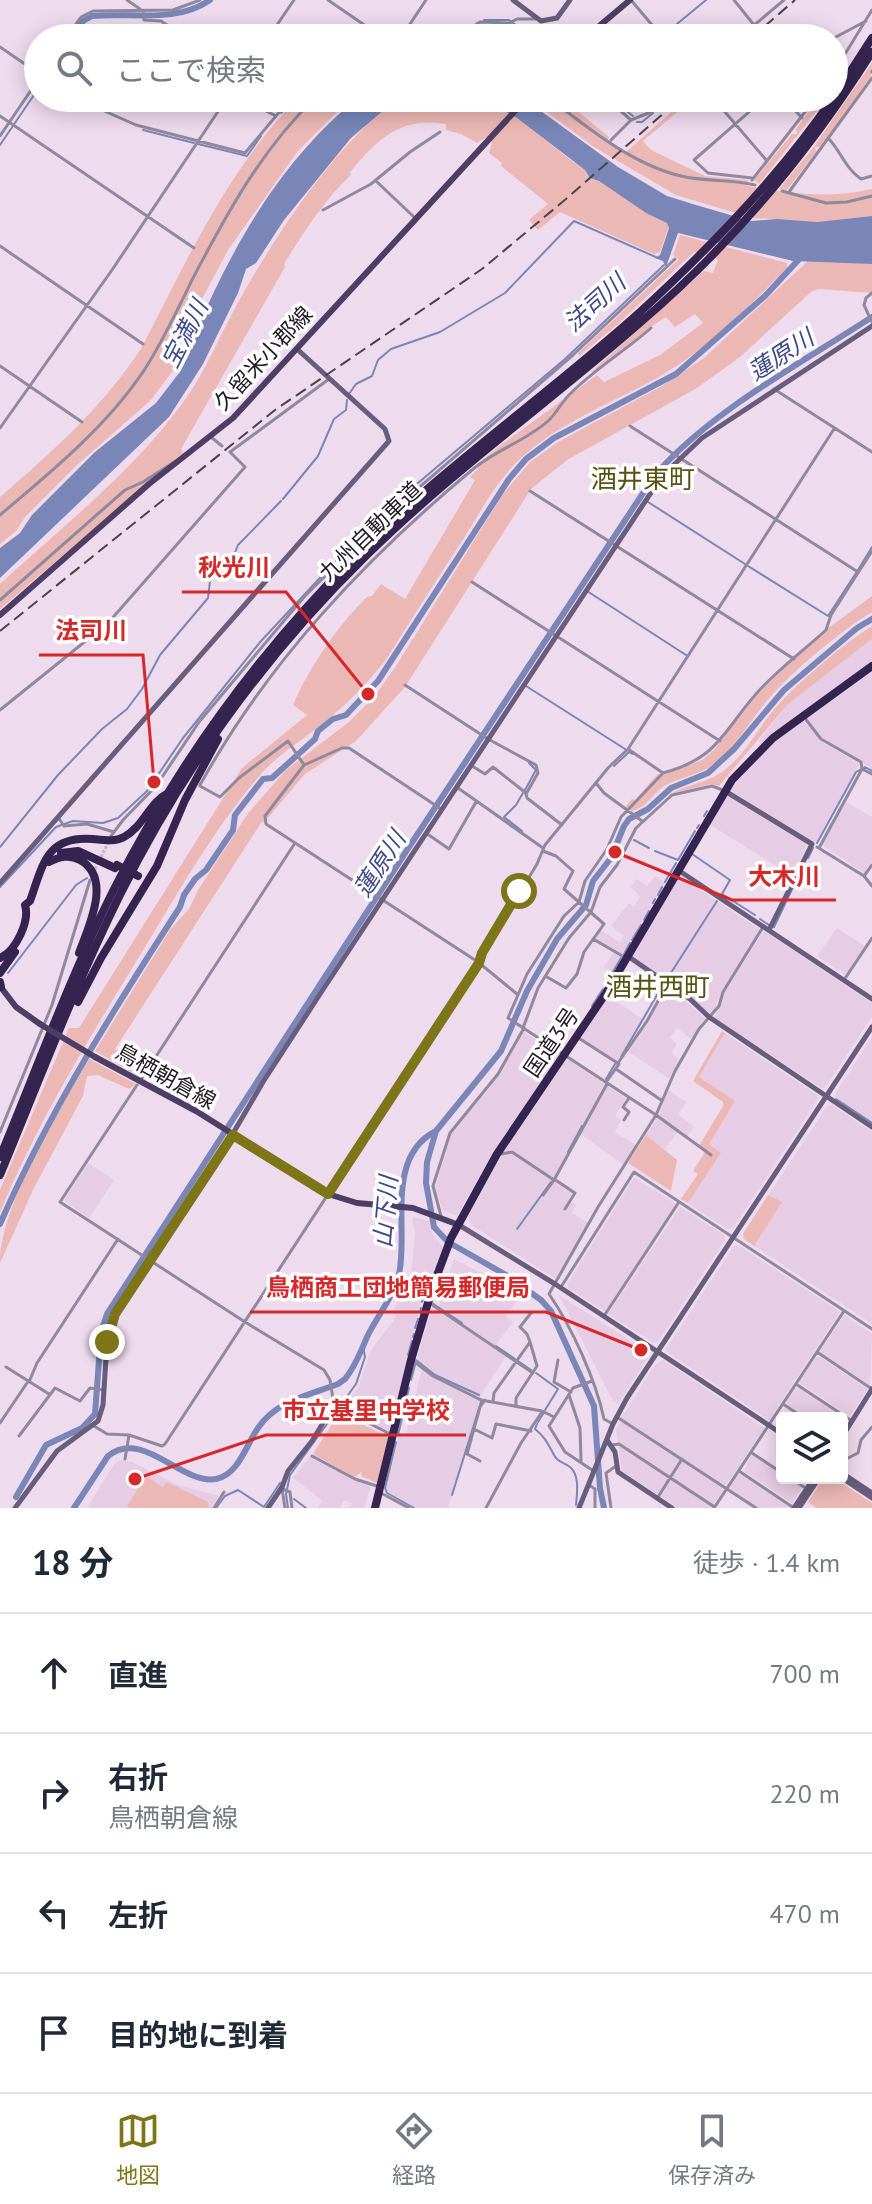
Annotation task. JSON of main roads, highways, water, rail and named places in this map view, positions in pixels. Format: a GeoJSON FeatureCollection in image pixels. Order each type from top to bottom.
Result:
{"type":"FeatureCollection","features":[{"type":"Feature","properties":{"kind":"highway","name":"九州自動車道"},"geometry":{"type":"LineString","coordinates":[[848,76],[872,38]]}},
{"type":"Feature","properties":{"kind":"highway","name":"九州自動車道"},"geometry":{"type":"LineString","coordinates":[[848,87],[872,52]]}},
{"type":"Feature","properties":{"kind":"highway","name":"九州自動車道"},"geometry":{"type":"LineString","coordinates":[[761,197],[824,112]]}},
{"type":"Feature","properties":{"kind":"highway","name":"九州自動車道"},"geometry":{"type":"LineString","coordinates":[[0,1175],[102,932],[137,861],[187,777],[299,627],[398,525],[645,319],[761,197],[831,112]]}},
{"type":"Feature","properties":{"kind":"highway","name":"九州自動車道"},"geometry":{"type":"LineString","coordinates":[[0,1157],[107,903],[169,793],[215,721],[252,672],[359,551],[430,486],[704,257]]}},
{"type":"Feature","properties":{"kind":"highway","name":"国道3号"},"geometry":{"type":"LineString","coordinates":[[375,1508],[427,1304],[451,1238],[497,1153],[577,1037],[725,791],[761,749],[872,666]]}},
{"type":"Feature","properties":{"kind":"highway"},"geometry":{"type":"LineString","coordinates":[[66,1016],[75,1008],[101,958],[157,866],[202,766],[245,702]]}},
{"type":"Feature","properties":{"kind":"highway"},"geometry":{"type":"LineString","coordinates":[[0,973],[13,955],[41,870],[51,850],[64,841],[80,838],[113,841],[126,837],[138,827],[158,798],[169,793]]}},
{"type":"Feature","properties":{"kind":"highway"},"geometry":{"type":"LineString","coordinates":[[41,870],[55,852],[68,847],[90,851],[147,883]]}},
{"type":"Feature","properties":{"kind":"highway"},"geometry":{"type":"LineString","coordinates":[[0,960],[14,947],[49,862],[60,853],[78,851],[116,867]]}},
{"type":"Feature","properties":{"kind":"highway"},"geometry":{"type":"LineString","coordinates":[[40,1059],[91,922],[96,897],[94,879],[82,861],[67,857],[49,862]]}},
{"type":"Feature","properties":{"kind":"highway"},"geometry":{"type":"LineString","coordinates":[[0,960],[13,955]]}},
{"type":"Feature","properties":{"kind":"main road"},"geometry":{"type":"LineString","coordinates":[[602,24],[630,0]]}},
{"type":"Feature","properties":{"kind":"main road","name":"久留米小郡線"},"geometry":{"type":"LineString","coordinates":[[0,615],[149,484],[233,418],[514,112]]}},
{"type":"Feature","properties":{"kind":"main road","name":"鳥栖朝倉線"},"geometry":{"type":"LineString","coordinates":[[0,985],[16,1007],[40,1024],[196,1111],[328,1194],[357,1203],[413,1208],[459,1225]]}},
{"type":"Feature","properties":{"kind":"water"},"geometry":{"type":"Polygon","coordinates":[[[342,112],[382,112],[351,138],[284,220],[256,263],[246,269],[238,293],[203,364],[169,417],[0,578],[0,548],[20,533],[32,515],[95,452],[156,403],[179,373],[188,356],[184,355],[182,348],[193,339],[224,272],[260,208],[330,122],[342,112]]]}},
{"type":"Feature","properties":{"kind":"water"},"geometry":{"type":"Polygon","coordinates":[[[507,112],[542,112],[618,167],[667,196],[751,221],[817,222],[872,216],[872,264],[793,261],[678,233],[666,267],[663,261],[655,258],[660,255],[669,228],[667,223],[590,178],[585,170],[507,112]]]}},
{"type":"Feature","properties":{"kind":"waterway"},"geometry":{"type":"LineString","coordinates":[[81,24],[92,16],[168,15],[210,0]]}},
{"type":"Feature","properties":{"kind":"waterway"},"geometry":{"type":"LineString","coordinates":[[677,24],[706,0]]}},
{"type":"Feature","properties":{"kind":"waterway"},"geometry":{"type":"LineString","coordinates":[[484,20],[509,20],[515,24]]}},
{"type":"Feature","properties":{"kind":"waterway"},"geometry":{"type":"LineString","coordinates":[[0,145],[24,110]]}},
{"type":"Feature","properties":{"kind":"waterway"},"geometry":{"type":"LineString","coordinates":[[628,112],[633,116]]}},
{"type":"Feature","properties":{"kind":"waterway"},"geometry":{"type":"LineString","coordinates":[[637,122],[642,122],[653,113]]}},
{"type":"Feature","properties":{"kind":"waterway"},"geometry":{"type":"LineString","coordinates":[[143,130],[194,143]]}},
{"type":"Feature","properties":{"kind":"waterway"},"geometry":{"type":"LineString","coordinates":[[198,144],[247,156],[261,136]]}},
{"type":"Feature","properties":{"kind":"waterway"},"geometry":{"type":"LineString","coordinates":[[349,394],[356,384],[372,376],[378,360],[391,349],[440,332],[505,293],[574,221],[658,258]]}},
{"type":"Feature","properties":{"kind":"waterway"},"geometry":{"type":"LineString","coordinates":[[0,1224],[19,1182],[84,1062],[180,907],[184,895],[206,870],[233,830],[235,815],[263,779],[272,778],[333,719],[346,715],[378,681],[509,479],[526,459],[554,438],[676,374],[765,296],[804,254]]}},
{"type":"Feature","properties":{"kind":"waterway","name":"法司川"},"geometry":{"type":"LineString","coordinates":[[0,887],[56,827],[73,821],[103,823],[118,818],[147,791],[183,738],[261,641],[345,551],[386,510],[565,359],[664,265]]}},
{"type":"Feature","properties":{"kind":"waterway","name":"蓮原川"},"geometry":{"type":"LineString","coordinates":[[16,1497],[46,1445],[82,1428],[95,1414],[101,1333],[107,1314],[407,850],[655,475],[677,452],[729,409],[872,317]]}},
{"type":"Feature","properties":{"kind":"waterway"},"geometry":{"type":"LineString","coordinates":[[283,499],[318,456],[334,419],[346,410],[347,400]]}},
{"type":"Feature","properties":{"kind":"waterway"},"geometry":{"type":"LineString","coordinates":[[0,847],[58,775],[102,729],[127,709],[160,655],[208,598],[210,581],[234,555],[238,545],[281,501]]}},
{"type":"Feature","properties":{"kind":"waterway"},"geometry":{"type":"LineString","coordinates":[[648,502],[745,564]]}},
{"type":"Feature","properties":{"kind":"waterway"},"geometry":{"type":"LineString","coordinates":[[858,570],[872,547]]}},
{"type":"Feature","properties":{"kind":"waterway"},"geometry":{"type":"LineString","coordinates":[[748,566],[828,616],[856,573]]}},
{"type":"Feature","properties":{"kind":"waterway"},"geometry":{"type":"LineString","coordinates":[[587,591],[686,655]]}},
{"type":"Feature","properties":{"kind":"waterway"},"geometry":{"type":"LineString","coordinates":[[604,1508],[594,1406],[551,1311],[506,1275],[448,1242],[434,1227],[426,1183],[427,1162],[436,1131],[501,1051],[527,991],[557,939],[586,905],[593,881],[611,858],[629,819],[648,809],[671,788],[708,773],[734,749],[784,690],[857,628],[872,619]]}},
{"type":"Feature","properties":{"kind":"waterway"},"geometry":{"type":"LineString","coordinates":[[526,686],[625,749]]}},
{"type":"Feature","properties":{"kind":"waterway"},"geometry":{"type":"LineString","coordinates":[[614,766],[629,752],[633,754]]}},
{"type":"Feature","properties":{"kind":"waterway"},"geometry":{"type":"LineString","coordinates":[[525,790],[536,770],[529,763]]}},
{"type":"Feature","properties":{"kind":"waterway"},"geometry":{"type":"LineString","coordinates":[[817,843],[856,772],[865,767],[872,771]]}},
{"type":"Feature","properties":{"kind":"waterway"},"geometry":{"type":"LineString","coordinates":[[522,831],[504,817],[523,793]]}},
{"type":"Feature","properties":{"kind":"waterway"},"geometry":{"type":"LineString","coordinates":[[704,816],[707,811]]}},
{"type":"Feature","properties":{"kind":"waterway"},"geometry":{"type":"LineString","coordinates":[[655,851],[678,860],[695,831]]}},
{"type":"Feature","properties":{"kind":"waterway"},"geometry":{"type":"LineString","coordinates":[[634,840],[649,848]]}},
{"type":"Feature","properties":{"kind":"waterway"},"geometry":{"type":"LineString","coordinates":[[808,858],[813,848]]}},
{"type":"Feature","properties":{"kind":"waterway"},"geometry":{"type":"LineString","coordinates":[[692,854],[730,880],[722,894],[755,915]]}},
{"type":"Feature","properties":{"kind":"waterway"},"geometry":{"type":"LineString","coordinates":[[665,882],[676,863]]}},
{"type":"Feature","properties":{"kind":"waterway"},"geometry":{"type":"LineString","coordinates":[[8,973],[76,885],[87,878]]}},
{"type":"Feature","properties":{"kind":"waterway"},"geometry":{"type":"LineString","coordinates":[[774,927],[794,885]]}},
{"type":"Feature","properties":{"kind":"waterway"},"geometry":{"type":"LineString","coordinates":[[658,895],[662,887]]}},
{"type":"Feature","properties":{"kind":"waterway"},"geometry":{"type":"LineString","coordinates":[[653,903],[655,899]]}},
{"type":"Feature","properties":{"kind":"waterway"},"geometry":{"type":"LineString","coordinates":[[667,979],[717,901]]}},
{"type":"Feature","properties":{"kind":"waterway"},"geometry":{"type":"LineString","coordinates":[[644,920],[649,911]]}},
{"type":"Feature","properties":{"kind":"waterway"},"geometry":{"type":"LineString","coordinates":[[760,919],[769,925]]}},
{"type":"Feature","properties":{"kind":"waterway"},"geometry":{"type":"LineString","coordinates":[[632,940],[641,925]]}},
{"type":"Feature","properties":{"kind":"waterway"},"geometry":{"type":"LineString","coordinates":[[624,954],[630,943]]}},
{"type":"Feature","properties":{"kind":"waterway"},"geometry":{"type":"LineString","coordinates":[[611,975],[621,958]]}},
{"type":"Feature","properties":{"kind":"waterway"},"geometry":{"type":"LineString","coordinates":[[607,983],[610,977]]}},
{"type":"Feature","properties":{"kind":"waterway"},"geometry":{"type":"LineString","coordinates":[[621,1057],[664,983]]}},
{"type":"Feature","properties":{"kind":"waterway"},"geometry":{"type":"LineString","coordinates":[[592,1006],[603,989]]}},
{"type":"Feature","properties":{"kind":"waterway"},"geometry":{"type":"LineString","coordinates":[[606,1079],[615,1064]]}},
{"type":"Feature","properties":{"kind":"waterway"},"geometry":{"type":"LineString","coordinates":[[836,1099],[872,1123]]}},
{"type":"Feature","properties":{"kind":"waterway"},"geometry":{"type":"LineString","coordinates":[[568,1152],[582,1126]]}},
{"type":"Feature","properties":{"kind":"waterway","name":"山下川"},"geometry":{"type":"LineString","coordinates":[[74,1508],[108,1456],[121,1449],[148,1453],[203,1479],[224,1476],[236,1465],[258,1428],[274,1411],[345,1379],[397,1282],[404,1177],[410,1158],[420,1143],[436,1131]]}},
{"type":"Feature","properties":{"kind":"waterway"},"geometry":{"type":"LineString","coordinates":[[517,1229],[551,1182]]}},
{"type":"Feature","properties":{"kind":"waterway"},"geometry":{"type":"LineString","coordinates":[[422,1302],[427,1284]]}},
{"type":"Feature","properties":{"kind":"waterway"},"geometry":{"type":"LineString","coordinates":[[432,1303],[462,1323]]}},
{"type":"Feature","properties":{"kind":"waterway"},"geometry":{"type":"LineString","coordinates":[[420,1313],[421,1308]]}},
{"type":"Feature","properties":{"kind":"waterway"},"geometry":{"type":"LineString","coordinates":[[415,1328],[418,1319]]}},
{"type":"Feature","properties":{"kind":"waterway"},"geometry":{"type":"LineString","coordinates":[[408,1355],[412,1341]]}},
{"type":"Feature","properties":{"kind":"waterway"},"geometry":{"type":"LineString","coordinates":[[288,1508],[286,1494],[290,1475],[356,1384],[365,1357],[363,1346]]}},
{"type":"Feature","properties":{"kind":"waterway"},"geometry":{"type":"LineString","coordinates":[[496,1346],[515,1359]]}},
{"type":"Feature","properties":{"kind":"waterway"},"geometry":{"type":"LineString","coordinates":[[416,1360],[435,1375],[479,1395]]}},
{"type":"Feature","properties":{"kind":"waterway"},"geometry":{"type":"LineString","coordinates":[[518,1361],[531,1370]]}},
{"type":"Feature","properties":{"kind":"waterway"},"geometry":{"type":"LineString","coordinates":[[411,1380],[415,1365]]}},
{"type":"Feature","properties":{"kind":"waterway"},"geometry":{"type":"LineString","coordinates":[[536,1373],[558,1389],[545,1410]]}},
{"type":"Feature","properties":{"kind":"waterway"},"geometry":{"type":"LineString","coordinates":[[398,1435],[409,1388]]}},
{"type":"Feature","properties":{"kind":"waterway"},"geometry":{"type":"LineString","coordinates":[[452,1495],[481,1402]]}},
{"type":"Feature","properties":{"kind":"waterway"},"geometry":{"type":"LineString","coordinates":[[538,1422],[543,1414]]}},
{"type":"Feature","properties":{"kind":"waterway"},"geometry":{"type":"LineString","coordinates":[[537,1424],[535,1429],[556,1458],[573,1470],[577,1485],[576,1505]]}},
{"type":"Feature","properties":{"kind":"waterway"},"geometry":{"type":"LineString","coordinates":[[396,1442],[385,1488],[387,1493],[414,1508]]}},
{"type":"Feature","properties":{"kind":"waterway"},"geometry":{"type":"LineString","coordinates":[[216,1508],[225,1496],[238,1490],[264,1507],[280,1483]]}},
{"type":"Feature","properties":{"kind":"waterway"},"geometry":{"type":"LineString","coordinates":[[294,1499],[306,1508]]}},
{"type":"Feature","properties":{"kind":"tunnel"},"geometry":{"type":"LineString","coordinates":[[93,873],[108,843]]}},
{"type":"Feature","properties":{"kind":"railway"},"geometry":{"type":"LineString","coordinates":[[767,24],[795,0]]}},
{"type":"Feature","properties":{"kind":"railway"},"geometry":{"type":"LineString","coordinates":[[0,631],[275,410],[482,269],[665,112]]}},
{"type":"Feature","properties":{"kind":"place","name":"秋光川"},"geometry":{"type":"Point","coordinates":[368,694]}},
{"type":"Feature","properties":{"kind":"place","name":"法司川"},"geometry":{"type":"Point","coordinates":[154,782]}},
{"type":"Feature","properties":{"kind":"place","name":"大木川"},"geometry":{"type":"Point","coordinates":[615,852]}},
{"type":"Feature","properties":{"kind":"place","name":"鳥栖商工団地簡易郵便局"},"geometry":{"type":"Point","coordinates":[641,1350]}},
{"type":"Feature","properties":{"kind":"place","name":"市立基里中学校"},"geometry":{"type":"Point","coordinates":[135,1479]}},
{"type":"Feature","properties":{"kind":"district","name":"酒井東町"},"geometry":{"type":"Point","coordinates":[643,479]}},
{"type":"Feature","properties":{"kind":"district","name":"酒井西町"},"geometry":{"type":"Point","coordinates":[658,987]}},
{"type":"Feature","properties":{"kind":"water label","name":"宝満川"},"geometry":{"type":"Point","coordinates":[185,334]}}]}
